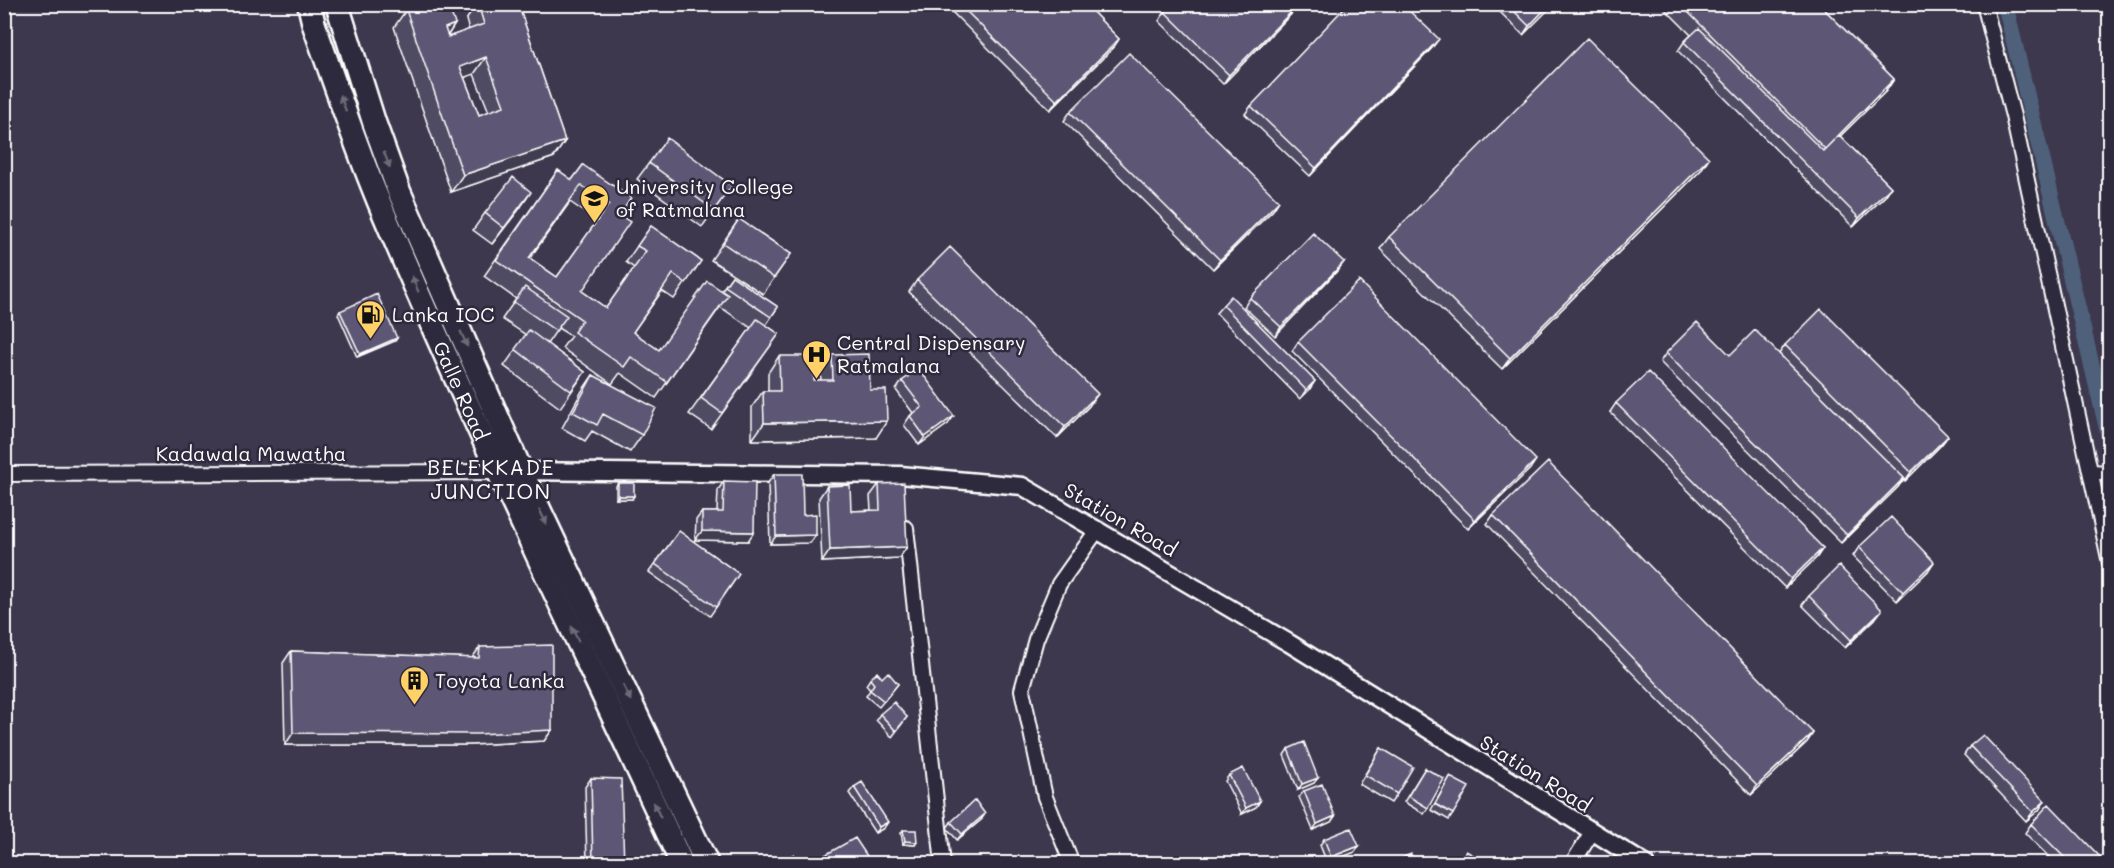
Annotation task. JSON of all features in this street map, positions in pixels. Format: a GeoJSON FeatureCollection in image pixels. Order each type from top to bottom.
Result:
{"type":"FeatureCollection","features":[{"type":"Feature","properties":{"kind":"highway","name":"Galle Road"},"geometry":{"type":"LineString","coordinates":[[309,4],[314,25],[378,200],[498,472],[682,864]]}},
{"type":"Feature","properties":{"kind":"highway","name":"Galle Road"},"geometry":{"type":"LineString","coordinates":[[337,4],[374,122],[398,189],[521,471],[707,864]]}},
{"type":"Feature","properties":{"kind":"street"},"geometry":{"type":"LineString","coordinates":[[1984,4],[2013,116],[2109,563]]}},
{"type":"Feature","properties":{"kind":"street"},"geometry":{"type":"LineString","coordinates":[[2091,471],[2109,473]]}},
{"type":"Feature","properties":{"kind":"street","name":"Station Road"},"geometry":{"type":"LineString","coordinates":[[498,472],[1022,486],[1289,643],[1645,864]]}},
{"type":"Feature","properties":{"kind":"street","name":"Kadawala Mawatha"},"geometry":{"type":"LineString","coordinates":[[4,474],[498,472]]}},
{"type":"Feature","properties":{"kind":"street"},"geometry":{"type":"LineString","coordinates":[[904,510],[943,864]]}},
{"type":"Feature","properties":{"kind":"street"},"geometry":{"type":"LineString","coordinates":[[1072,864],[1045,797],[1022,690],[1036,639],[1059,584],[1098,529]]}},
{"type":"Feature","properties":{"kind":"street"},"geometry":{"type":"LineString","coordinates":[[1572,864],[1592,832]]}},
{"type":"Feature","properties":{"kind":"building"},"geometry":{"type":"Polygon","coordinates":[[[422,4],[448,4],[455,24],[445,28],[448,37],[484,24],[478,4],[518,4],[565,141],[463,175],[406,10],[422,4]],[[486,57],[460,67],[479,115],[504,106],[486,57]]]}},
{"type":"Feature","properties":{"kind":"building"},"geometry":{"type":"Polygon","coordinates":[[[959,4],[1085,4],[1119,39],[1057,101],[959,4]]]}},
{"type":"Feature","properties":{"kind":"building"},"geometry":{"type":"Polygon","coordinates":[[[1172,4],[1299,4],[1229,75],[1165,12],[1172,4]]]}},
{"type":"Feature","properties":{"kind":"building"},"geometry":{"type":"Polygon","coordinates":[[[1348,4],[1402,4],[1439,39],[1316,168],[1251,106],[1348,4]]]}},
{"type":"Feature","properties":{"kind":"building"},"geometry":{"type":"Polygon","coordinates":[[[1507,4],[1550,4],[1529,26],[1507,4]]]}},
{"type":"Feature","properties":{"kind":"building"},"geometry":{"type":"Polygon","coordinates":[[[1680,4],[1819,4],[1894,79],[1825,149],[1680,4]]]}},
{"type":"Feature","properties":{"kind":"building"},"geometry":{"type":"Polygon","coordinates":[[[1699,28],[1823,151],[1839,135],[1891,187],[1859,218],[1684,42],[1699,28]]]}},
{"type":"Feature","properties":{"kind":"building"},"geometry":{"type":"Polygon","coordinates":[[[1587,38],[1709,158],[1510,358],[1389,237],[1587,38]]]}},
{"type":"Feature","properties":{"kind":"building"},"geometry":{"type":"Polygon","coordinates":[[[1129,53],[1279,201],[1220,260],[1070,112],[1129,53]]]}},
{"type":"Feature","properties":{"kind":"building"},"geometry":{"type":"Polygon","coordinates":[[[667,138],[732,186],[714,210],[649,163],[667,138]]]}},
{"type":"Feature","properties":{"kind":"building"},"geometry":{"type":"Polygon","coordinates":[[[583,165],[631,198],[620,215],[630,222],[582,291],[606,308],[646,251],[637,246],[651,226],[701,261],[686,283],[673,274],[633,332],[659,350],[707,281],[728,295],[667,382],[631,357],[624,367],[574,332],[582,320],[496,260],[558,170],[572,180],[583,165]],[[581,185],[529,258],[557,277],[609,204],[581,185]]]}},
{"type":"Feature","properties":{"kind":"building"},"geometry":{"type":"Polygon","coordinates":[[[513,177],[531,192],[504,228],[485,213],[513,177]]]}},
{"type":"Feature","properties":{"kind":"building"},"geometry":{"type":"Polygon","coordinates":[[[739,219],[791,254],[774,278],[723,243],[739,219]]]}},
{"type":"Feature","properties":{"kind":"building"},"geometry":{"type":"Polygon","coordinates":[[[1313,233],[1344,262],[1281,327],[1250,298],[1313,233]]]}},
{"type":"Feature","properties":{"kind":"building"},"geometry":{"type":"Polygon","coordinates":[[[950,247],[1098,394],[1065,427],[917,280],[950,247]]]}},
{"type":"Feature","properties":{"kind":"building"},"geometry":{"type":"Polygon","coordinates":[[[732,276],[778,307],[771,317],[725,286],[732,276]]]}},
{"type":"Feature","properties":{"kind":"building"},"geometry":{"type":"Polygon","coordinates":[[[1359,281],[1536,460],[1475,520],[1298,342],[1359,281]]]}},
{"type":"Feature","properties":{"kind":"building"},"geometry":{"type":"Polygon","coordinates":[[[525,287],[567,316],[556,331],[514,302],[525,287]]]}},
{"type":"Feature","properties":{"kind":"building"},"geometry":{"type":"Polygon","coordinates":[[[377,294],[397,338],[360,354],[340,311],[377,294]]]}},
{"type":"Feature","properties":{"kind":"building"},"geometry":{"type":"Polygon","coordinates":[[[1231,296],[1315,381],[1306,390],[1223,305],[1231,296]]]}},
{"type":"Feature","properties":{"kind":"building"},"geometry":{"type":"Polygon","coordinates":[[[1821,309],[1948,436],[1911,472],[1785,345],[1821,309]]]}},
{"type":"Feature","properties":{"kind":"building"},"geometry":{"type":"Polygon","coordinates":[[[757,319],[779,334],[722,413],[701,398],[757,319]]]}},
{"type":"Feature","properties":{"kind":"building"},"geometry":{"type":"Polygon","coordinates":[[[1697,322],[1730,355],[1755,330],[1904,478],[1847,535],[1666,353],[1697,322]]]}},
{"type":"Feature","properties":{"kind":"building"},"geometry":{"type":"Polygon","coordinates":[[[529,330],[585,372],[571,391],[515,349],[529,330]]]}},
{"type":"Feature","properties":{"kind":"building"},"geometry":{"type":"Polygon","coordinates":[[[869,354],[870,390],[886,390],[887,421],[764,423],[763,391],[780,391],[779,356],[813,356],[814,380],[833,380],[832,355],[869,354]]]}},
{"type":"Feature","properties":{"kind":"building"},"geometry":{"type":"Polygon","coordinates":[[[919,369],[954,416],[925,437],[910,416],[922,407],[902,381],[919,369]]]}},
{"type":"Feature","properties":{"kind":"building"},"geometry":{"type":"Polygon","coordinates":[[[1648,372],[1823,548],[1791,579],[1616,403],[1648,372]]]}},
{"type":"Feature","properties":{"kind":"building"},"geometry":{"type":"Polygon","coordinates":[[[593,375],[656,408],[642,435],[603,414],[597,425],[573,412],[593,375]]]}},
{"type":"Feature","properties":{"kind":"building"},"geometry":{"type":"Polygon","coordinates":[[[1548,462],[1813,733],[1757,786],[1493,515],[1548,462]]]}},
{"type":"Feature","properties":{"kind":"building"},"geometry":{"type":"Polygon","coordinates":[[[774,474],[802,474],[803,515],[816,514],[816,535],[776,536],[774,474]]]}},
{"type":"Feature","properties":{"kind":"building"},"geometry":{"type":"Polygon","coordinates":[[[724,481],[755,482],[754,532],[702,531],[702,512],[723,512],[724,481]]]}},
{"type":"Feature","properties":{"kind":"building"},"geometry":{"type":"Polygon","coordinates":[[[618,483],[634,483],[634,496],[618,496],[618,483]]]}},
{"type":"Feature","properties":{"kind":"building"},"geometry":{"type":"Polygon","coordinates":[[[904,483],[907,547],[830,550],[827,486],[850,485],[851,511],[880,510],[879,484],[904,483]]]}},
{"type":"Feature","properties":{"kind":"building"},"geometry":{"type":"Polygon","coordinates":[[[1891,517],[1934,562],[1903,592],[1859,547],[1891,517]]]}},
{"type":"Feature","properties":{"kind":"building"},"geometry":{"type":"Polygon","coordinates":[[[679,531],[739,574],[716,607],[655,564],[679,531]]]}},
{"type":"Feature","properties":{"kind":"building"},"geometry":{"type":"Polygon","coordinates":[[[1839,566],[1882,610],[1851,640],[1809,596],[1839,566]]]}},
{"type":"Feature","properties":{"kind":"building","name":"Toyota Lanka"},"geometry":{"type":"Polygon","coordinates":[[[552,645],[552,730],[478,734],[293,733],[291,651],[479,658],[480,647],[552,645]]]}},
{"type":"Feature","properties":{"kind":"building"},"geometry":{"type":"Polygon","coordinates":[[[877,672],[882,678],[888,672],[898,684],[884,701],[870,690],[874,684],[870,679],[877,672]]]}},
{"type":"Feature","properties":{"kind":"building"},"geometry":{"type":"Polygon","coordinates":[[[894,702],[907,717],[896,731],[880,714],[894,702]]]}},
{"type":"Feature","properties":{"kind":"building"},"geometry":{"type":"Polygon","coordinates":[[[1983,735],[2045,801],[2033,812],[1970,746],[1983,735]]]}},
{"type":"Feature","properties":{"kind":"building"},"geometry":{"type":"Polygon","coordinates":[[[1304,742],[1318,778],[1302,784],[1288,749],[1304,742]]]}},
{"type":"Feature","properties":{"kind":"building"},"geometry":{"type":"Polygon","coordinates":[[[1381,748],[1413,767],[1397,794],[1365,775],[1381,748]]]}},
{"type":"Feature","properties":{"kind":"building"},"geometry":{"type":"Polygon","coordinates":[[[1243,768],[1260,801],[1246,808],[1229,775],[1243,768]]]}},
{"type":"Feature","properties":{"kind":"building"},"geometry":{"type":"Polygon","coordinates":[[[1425,768],[1444,779],[1428,808],[1408,796],[1425,768]]]}},
{"type":"Feature","properties":{"kind":"building"},"geometry":{"type":"Polygon","coordinates":[[[1450,777],[1469,787],[1453,814],[1435,804],[1450,777]]]}},
{"type":"Feature","properties":{"kind":"building"},"geometry":{"type":"Polygon","coordinates":[[[591,778],[621,779],[624,864],[593,864],[591,778]]]}},
{"type":"Feature","properties":{"kind":"building"},"geometry":{"type":"Polygon","coordinates":[[[862,782],[888,822],[879,827],[854,787],[862,782]]]}},
{"type":"Feature","properties":{"kind":"building"},"geometry":{"type":"Polygon","coordinates":[[[1322,784],[1335,816],[1317,824],[1304,791],[1322,784]]]}},
{"type":"Feature","properties":{"kind":"building"},"geometry":{"type":"Polygon","coordinates":[[[975,800],[985,814],[962,834],[951,822],[975,800]]]}},
{"type":"Feature","properties":{"kind":"building"},"geometry":{"type":"Polygon","coordinates":[[[2049,804],[2105,864],[2071,864],[2031,824],[2049,804]]]}},
{"type":"Feature","properties":{"kind":"building"},"geometry":{"type":"Polygon","coordinates":[[[1351,828],[1359,846],[1331,857],[1324,839],[1351,828]]]}},
{"type":"Feature","properties":{"kind":"building"},"geometry":{"type":"Polygon","coordinates":[[[903,830],[916,830],[917,842],[905,841],[903,830]]]}},
{"type":"Feature","properties":{"kind":"building"},"geometry":{"type":"Polygon","coordinates":[[[855,838],[871,862],[870,864],[809,864],[855,838]]]}},
{"type":"Feature","properties":{"kind":"building"},"geometry":{"type":"Polygon","coordinates":[[[1466,851],[1475,856],[1471,864],[1460,864],[1466,851]]]}},
{"type":"Feature","properties":{"kind":"building"},"geometry":{"type":"Polygon","coordinates":[[[794,854],[800,864],[775,864],[794,854]]]}},
{"type":"Feature","properties":{"kind":"building"},"geometry":{"type":"Polygon","coordinates":[[[1411,854],[1415,864],[1389,864],[1411,854]]]}},
{"type":"Feature","properties":{"kind":"building"},"geometry":{"type":"Polygon","coordinates":[[[1589,855],[1602,864],[1584,864],[1589,855]]]}},
{"type":"Feature","properties":{"kind":"waterway"},"geometry":{"type":"LineString","coordinates":[[2005,4],[2110,441]]}},
{"type":"Feature","properties":{"kind":"place","name":"University College of Ratmalana"},"geometry":{"type":"Point","coordinates":[595,224]}},
{"type":"Feature","properties":{"kind":"place","name":"Lanka IOC"},"geometry":{"type":"Point","coordinates":[371,340]}},
{"type":"Feature","properties":{"kind":"place","name":"Central Dispensary Ratmalana"},"geometry":{"type":"Point","coordinates":[816,380]}},
{"type":"Feature","properties":{"kind":"place","name":"Toyota Lanka"},"geometry":{"type":"Point","coordinates":[414,706]}},
{"type":"Feature","properties":{"kind":"district","name":"BELEKKADE JUNCTION"},"geometry":{"type":"Point","coordinates":[491,478]}}]}
